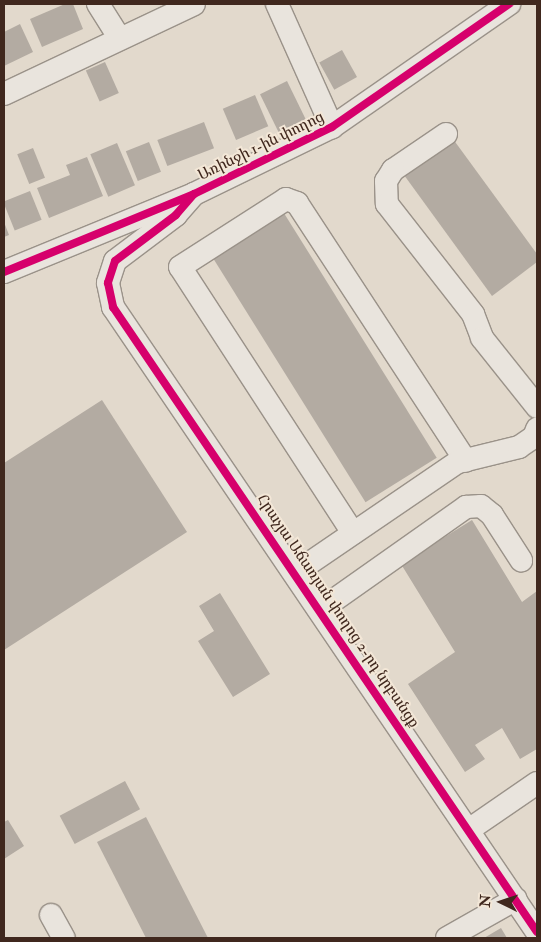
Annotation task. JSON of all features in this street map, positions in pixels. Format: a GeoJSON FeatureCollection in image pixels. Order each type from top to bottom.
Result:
{"type":"FeatureCollection","features":[{"type":"Feature","properties":{"kind":"street"},"geometry":{"type":"LineString","coordinates":[[98,4],[120,40]]}},
{"type":"Feature","properties":{"kind":"street"},"geometry":{"type":"LineString","coordinates":[[4,94],[194,4]]}},
{"type":"Feature","properties":{"kind":"street"},"geometry":{"type":"LineString","coordinates":[[277,4],[332,127]]}},
{"type":"Feature","properties":{"kind":"street","name":"Առինջի 1-ին փողոց"},"geometry":{"type":"LineString","coordinates":[[4,272],[194,194],[332,127],[509,4]]}},
{"type":"Feature","properties":{"kind":"street"},"geometry":{"type":"LineString","coordinates":[[446,134],[393,170],[386,181],[387,204],[472,314],[482,338],[537,406]]}},
{"type":"Feature","properties":{"kind":"street","name":"Հրաչյա Աճառյան փողոց 2-րդ նրբանցք"},"geometry":{"type":"LineString","coordinates":[[194,194],[176,215],[114,261],[108,283],[113,307],[470,829],[537,932]]}},
{"type":"Feature","properties":{"kind":"street"},"geometry":{"type":"LineString","coordinates":[[354,533],[180,267],[286,199],[297,203],[466,461]]}},
{"type":"Feature","properties":{"kind":"street"},"geometry":{"type":"LineString","coordinates":[[295,573],[458,462],[519,447],[534,437],[537,429]]}},
{"type":"Feature","properties":{"kind":"street"},"geometry":{"type":"LineString","coordinates":[[320,610],[466,507],[481,506],[492,515],[521,560]]}},
{"type":"Feature","properties":{"kind":"street"},"geometry":{"type":"LineString","coordinates":[[470,829],[537,783]]}},
{"type":"Feature","properties":{"kind":"street"},"geometry":{"type":"LineString","coordinates":[[447,938],[516,899]]}},
{"type":"Feature","properties":{"kind":"street"},"geometry":{"type":"LineString","coordinates":[[51,915],[64,938]]}},
{"type":"Feature","properties":{"kind":"building"},"geometry":{"type":"Polygon","coordinates":[[[65,4],[73,4],[83,29],[42,47],[30,19],[65,4]]]}},
{"type":"Feature","properties":{"kind":"building"},"geometry":{"type":"Polygon","coordinates":[[[20,24],[33,52],[4,66],[4,32],[20,24]]]}},
{"type":"Feature","properties":{"kind":"building"},"geometry":{"type":"Polygon","coordinates":[[[342,50],[357,77],[334,90],[319,63],[342,50]]]}},
{"type":"Feature","properties":{"kind":"building"},"geometry":{"type":"Polygon","coordinates":[[[105,62],[119,93],[100,102],[86,71],[105,62]]]}},
{"type":"Feature","properties":{"kind":"building"},"geometry":{"type":"Polygon","coordinates":[[[287,81],[307,122],[280,135],[260,94],[287,81]]]}},
{"type":"Feature","properties":{"kind":"building"},"geometry":{"type":"Polygon","coordinates":[[[255,95],[268,126],[236,140],[223,109],[255,95]]]}},
{"type":"Feature","properties":{"kind":"building"},"geometry":{"type":"Polygon","coordinates":[[[204,122],[214,148],[167,166],[157,140],[204,122]]]}},
{"type":"Feature","properties":{"kind":"building"},"geometry":{"type":"Polygon","coordinates":[[[453,139],[537,254],[537,262],[492,296],[404,175],[453,139]]]}},
{"type":"Feature","properties":{"kind":"building"},"geometry":{"type":"Polygon","coordinates":[[[149,142],[161,172],[138,181],[126,151],[149,142]]]}},
{"type":"Feature","properties":{"kind":"building"},"geometry":{"type":"Polygon","coordinates":[[[117,143],[135,185],[108,197],[90,154],[117,143]]]}},
{"type":"Feature","properties":{"kind":"building"},"geometry":{"type":"Polygon","coordinates":[[[33,148],[45,178],[29,184],[17,154],[33,148]]]}},
{"type":"Feature","properties":{"kind":"building"},"geometry":{"type":"Polygon","coordinates":[[[87,157],[103,196],[49,218],[37,188],[70,175],[66,165],[87,157]]]}},
{"type":"Feature","properties":{"kind":"building"},"geometry":{"type":"Polygon","coordinates":[[[30,191],[42,220],[15,231],[4,202],[30,191]]]}},
{"type":"Feature","properties":{"kind":"building"},"geometry":{"type":"Polygon","coordinates":[[[282,210],[437,458],[366,502],[211,255],[282,210]]]}},
{"type":"Feature","properties":{"kind":"building"},"geometry":{"type":"Polygon","coordinates":[[[4,222],[9,235],[4,237],[4,222]]]}},
{"type":"Feature","properties":{"kind":"building"},"geometry":{"type":"Polygon","coordinates":[[[102,400],[187,532],[4,650],[4,463],[102,400]]]}},
{"type":"Feature","properties":{"kind":"building"},"geometry":{"type":"Polygon","coordinates":[[[472,520],[522,602],[537,591],[537,749],[520,759],[502,728],[475,745],[485,759],[465,772],[408,684],[455,652],[401,564],[472,520]]]}},
{"type":"Feature","properties":{"kind":"building"},"geometry":{"type":"Polygon","coordinates":[[[220,593],[270,674],[233,697],[198,641],[214,631],[199,606],[220,593]]]}},
{"type":"Feature","properties":{"kind":"building"},"geometry":{"type":"Polygon","coordinates":[[[125,781],[140,809],[75,844],[60,816],[125,781]]]}},
{"type":"Feature","properties":{"kind":"building"},"geometry":{"type":"Polygon","coordinates":[[[146,817],[208,938],[146,938],[97,842],[146,817]]]}},
{"type":"Feature","properties":{"kind":"building"},"geometry":{"type":"Polygon","coordinates":[[[8,820],[24,846],[4,859],[4,822],[8,820]]]}},
{"type":"Feature","properties":{"kind":"building"},"geometry":{"type":"Polygon","coordinates":[[[501,928],[507,938],[484,938],[501,928]]]}},
{"type":"Feature","properties":{"kind":"cycle path"},"geometry":{"type":"LineString","coordinates":[[4,272],[194,194],[332,127],[509,4]]}},
{"type":"Feature","properties":{"kind":"cycle path"},"geometry":{"type":"LineString","coordinates":[[194,194],[176,215],[115,261],[108,283],[113,307],[537,932]]}}]}
